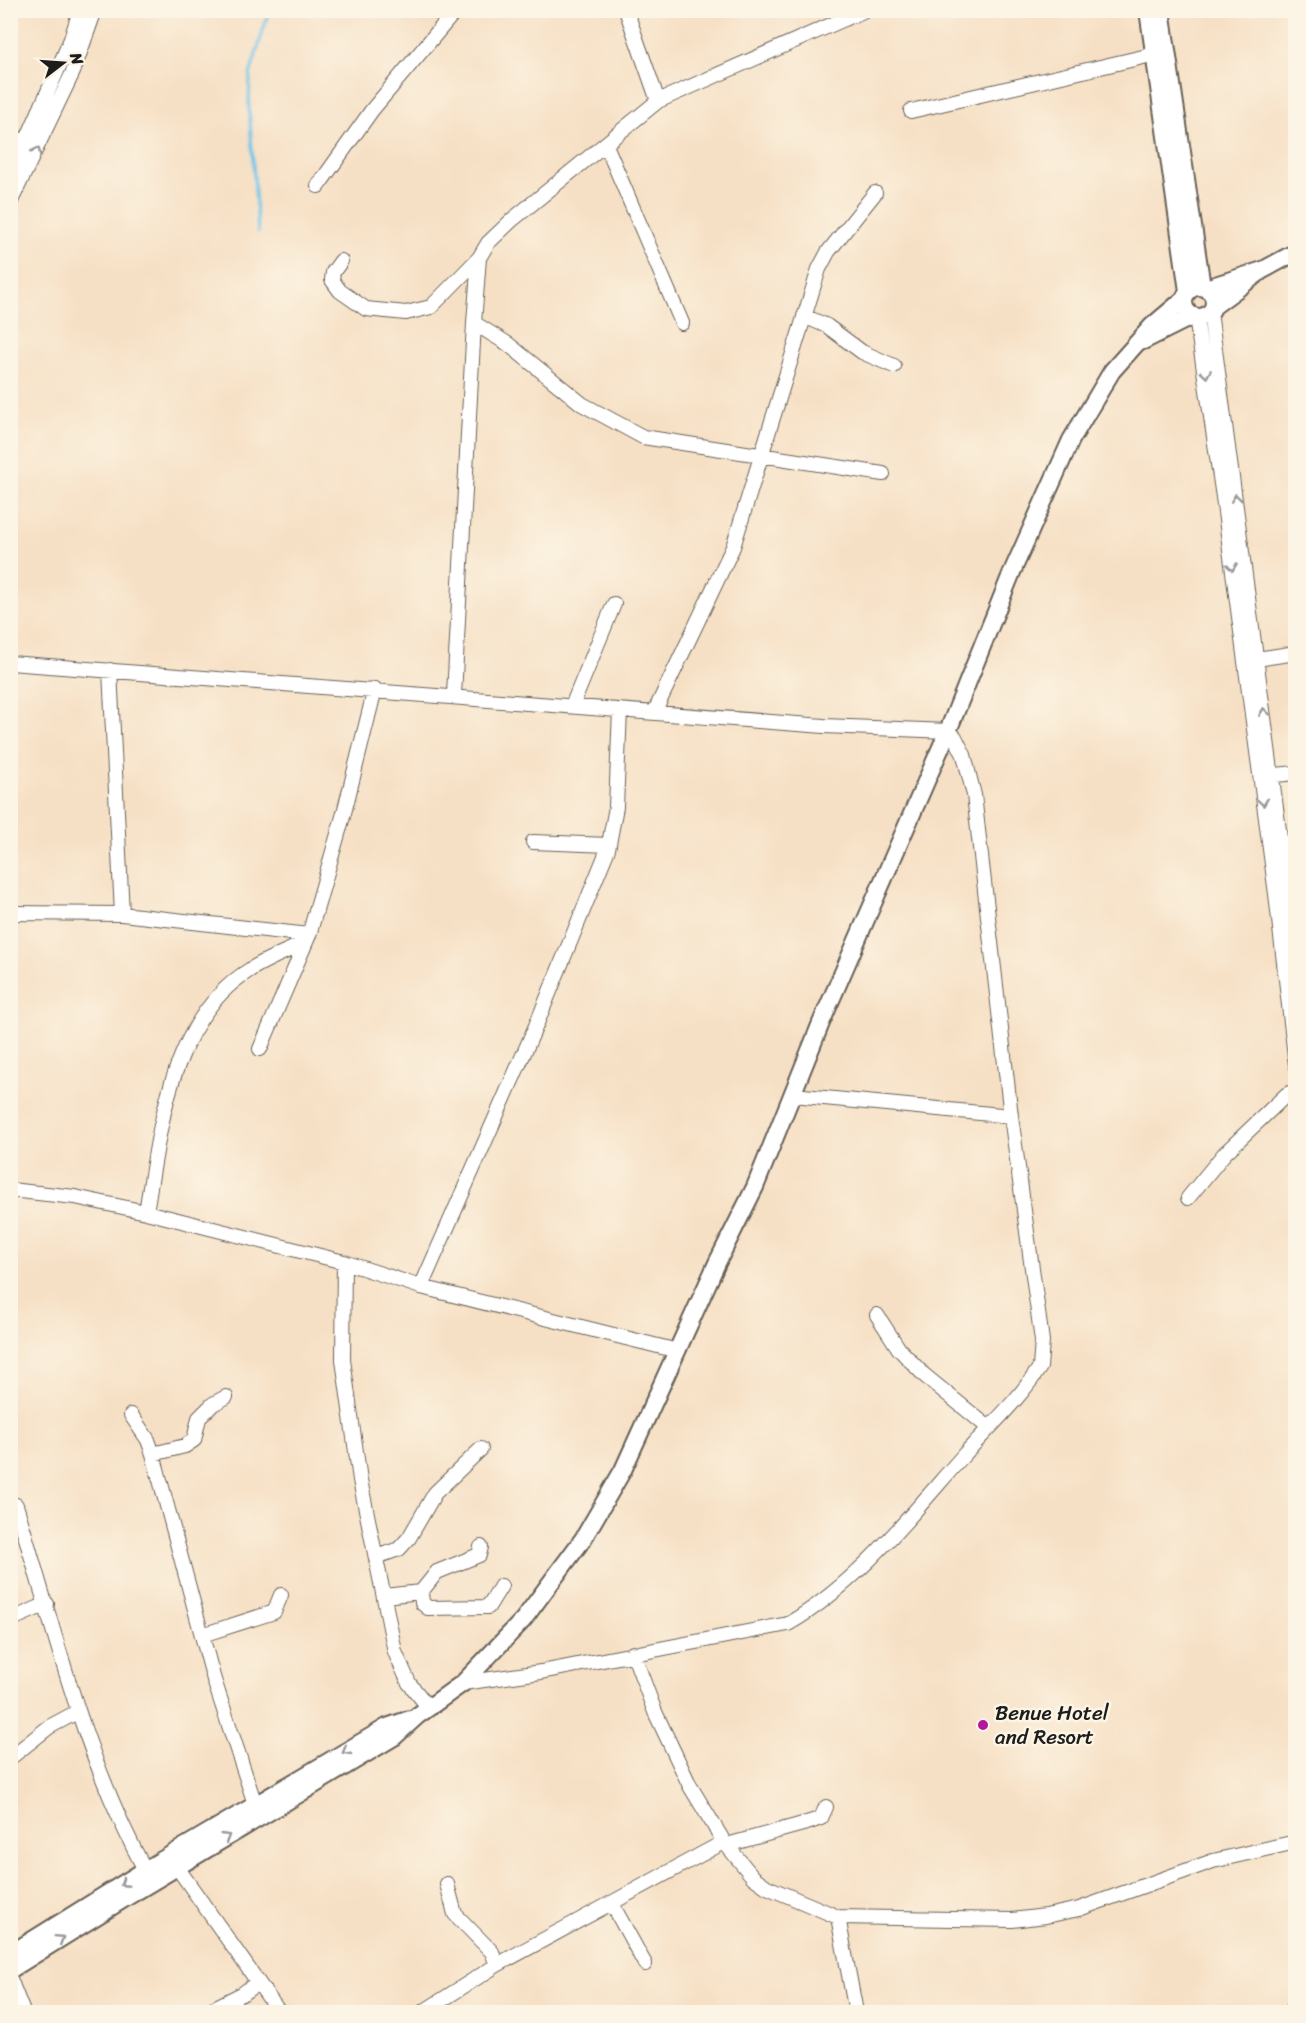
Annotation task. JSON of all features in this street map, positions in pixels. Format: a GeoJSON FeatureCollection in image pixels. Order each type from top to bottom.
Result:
{"type":"FeatureCollection","features":[{"type":"Feature","properties":{"kind":"main road"},"geometry":{"type":"LineString","coordinates":[[1148,10],[1195,291]]}},
{"type":"Feature","properties":{"kind":"main road"},"geometry":{"type":"LineString","coordinates":[[1161,10],[1195,291],[1186,309],[1203,312]]}},
{"type":"Feature","properties":{"kind":"main road"},"geometry":{"type":"LineString","coordinates":[[10,1954],[97,1908],[394,1737],[423,1712],[463,1683],[523,1620],[583,1539],[623,1470],[717,1263],[755,1187],[948,731],[1007,583],[1071,440],[1099,390],[1134,345],[1164,315],[1195,291],[1263,270],[1296,252]]}},
{"type":"Feature","properties":{"kind":"main road"},"geometry":{"type":"LineString","coordinates":[[1134,345],[1203,312],[1249,282],[1263,270]]}},
{"type":"Feature","properties":{"kind":"main road"},"geometry":{"type":"LineString","coordinates":[[1195,291],[1214,298],[1203,312]]}},
{"type":"Feature","properties":{"kind":"main road"},"geometry":{"type":"LineString","coordinates":[[10,1970],[97,1908],[145,1870],[179,1860],[255,1804],[387,1727],[423,1712]]}},
{"type":"Feature","properties":{"kind":"street"},"geometry":{"type":"LineString","coordinates":[[10,178],[27,143],[80,10]]}},
{"type":"Feature","properties":{"kind":"street"},"geometry":{"type":"LineString","coordinates":[[10,203],[73,72],[95,10]]}},
{"type":"Feature","properties":{"kind":"street"},"geometry":{"type":"LineString","coordinates":[[318,186],[372,110],[456,10]]}},
{"type":"Feature","properties":{"kind":"street"},"geometry":{"type":"LineString","coordinates":[[626,10],[658,101]]}},
{"type":"Feature","properties":{"kind":"street"},"geometry":{"type":"LineString","coordinates":[[341,261],[333,272],[332,280],[340,291],[366,309],[406,314],[431,307],[480,258],[488,243],[512,220],[658,101],[865,10]]}},
{"type":"Feature","properties":{"kind":"street"},"geometry":{"type":"LineString","coordinates":[[911,111],[1156,54]]}},
{"type":"Feature","properties":{"kind":"street"},"geometry":{"type":"LineString","coordinates":[[10,135],[27,143]]}},
{"type":"Feature","properties":{"kind":"street"},"geometry":{"type":"LineString","coordinates":[[606,145],[682,323]]}},
{"type":"Feature","properties":{"kind":"street"},"geometry":{"type":"LineString","coordinates":[[655,711],[733,547],[819,269],[828,252],[875,193]]}},
{"type":"Feature","properties":{"kind":"street"},"geometry":{"type":"LineString","coordinates":[[454,695],[474,323],[480,258]]}},
{"type":"Feature","properties":{"kind":"street"},"geometry":{"type":"LineString","coordinates":[[1203,312],[1222,486],[1250,660],[1285,921],[1296,1065]]}},
{"type":"Feature","properties":{"kind":"street"},"geometry":{"type":"LineString","coordinates":[[804,316],[827,326],[862,352],[894,366]]}},
{"type":"Feature","properties":{"kind":"street"},"geometry":{"type":"LineString","coordinates":[[474,323],[508,344],[582,404],[623,429],[643,437],[883,474]]}},
{"type":"Feature","properties":{"kind":"street"},"geometry":{"type":"LineString","coordinates":[[572,706],[614,603]]}},
{"type":"Feature","properties":{"kind":"street"},"geometry":{"type":"LineString","coordinates":[[1250,660],[1296,653]]}},
{"type":"Feature","properties":{"kind":"street"},"geometry":{"type":"LineString","coordinates":[[10,663],[454,695],[824,726],[948,731],[955,737],[964,755],[974,795],[1011,1116],[1043,1349],[1040,1367],[989,1428],[854,1574],[800,1617],[780,1627],[541,1672],[463,1683]]}},
{"type":"Feature","properties":{"kind":"street"},"geometry":{"type":"LineString","coordinates":[[110,670],[123,914]]}},
{"type":"Feature","properties":{"kind":"street"},"geometry":{"type":"LineString","coordinates":[[260,1049],[307,939],[344,813],[375,689]]}},
{"type":"Feature","properties":{"kind":"street"},"geometry":{"type":"LineString","coordinates":[[421,1287],[534,1028],[609,845],[616,807],[620,710]]}},
{"type":"Feature","properties":{"kind":"street"},"geometry":{"type":"LineString","coordinates":[[1266,776],[1296,773]]}},
{"type":"Feature","properties":{"kind":"street"},"geometry":{"type":"LineString","coordinates":[[533,842],[609,845]]}},
{"type":"Feature","properties":{"kind":"street"},"geometry":{"type":"LineString","coordinates":[[10,913],[123,914],[307,939]]}},
{"type":"Feature","properties":{"kind":"street"},"geometry":{"type":"LineString","coordinates":[[1285,921],[1296,958]]}},
{"type":"Feature","properties":{"kind":"street"},"geometry":{"type":"LineString","coordinates":[[146,1212],[158,1141],[178,1065],[189,1035],[200,1017],[228,987],[246,972],[307,939]]}},
{"type":"Feature","properties":{"kind":"street"},"geometry":{"type":"LineString","coordinates":[[1188,1198],[1224,1154],[1286,1095],[1296,1090]]}},
{"type":"Feature","properties":{"kind":"street"},"geometry":{"type":"LineString","coordinates":[[793,1095],[1011,1116]]}},
{"type":"Feature","properties":{"kind":"street"},"geometry":{"type":"LineString","coordinates":[[10,1190],[75,1197],[146,1212],[344,1262],[421,1287],[678,1351]]}},
{"type":"Feature","properties":{"kind":"street"},"geometry":{"type":"LineString","coordinates":[[344,1262],[343,1360],[360,1480],[395,1652],[423,1712]]}},
{"type":"Feature","properties":{"kind":"street"},"geometry":{"type":"LineString","coordinates":[[877,1315],[899,1349],[924,1376],[989,1428]]}},
{"type":"Feature","properties":{"kind":"street"},"geometry":{"type":"LineString","coordinates":[[153,1454],[185,1446],[194,1440],[199,1418],[213,1404],[226,1397]]}},
{"type":"Feature","properties":{"kind":"street"},"geometry":{"type":"LineString","coordinates":[[131,1415],[148,1440],[153,1454],[232,1740],[255,1804]]}},
{"type":"Feature","properties":{"kind":"street"},"geometry":{"type":"LineString","coordinates":[[376,1557],[399,1549],[409,1538],[435,1493],[482,1449]]}},
{"type":"Feature","properties":{"kind":"street"},"geometry":{"type":"LineString","coordinates":[[16,1505],[77,1712],[121,1822],[145,1870]]}},
{"type":"Feature","properties":{"kind":"street"},"geometry":{"type":"LineString","coordinates":[[481,1547],[479,1555],[437,1572],[421,1592],[422,1603],[428,1608],[488,1607],[501,1586]]}},
{"type":"Feature","properties":{"kind":"street"},"geometry":{"type":"LineString","coordinates":[[384,1596],[421,1592]]}},
{"type":"Feature","properties":{"kind":"street"},"geometry":{"type":"LineString","coordinates":[[202,1635],[274,1612],[281,1595]]}},
{"type":"Feature","properties":{"kind":"street"},"geometry":{"type":"LineString","coordinates":[[10,1620],[47,1604]]}},
{"type":"Feature","properties":{"kind":"street"},"geometry":{"type":"LineString","coordinates":[[633,1653],[655,1712],[690,1786],[726,1844],[753,1877],[767,1887],[838,1917],[1012,1920],[1046,1916],[1079,1909],[1213,1861],[1296,1842]]}},
{"type":"Feature","properties":{"kind":"street"},"geometry":{"type":"LineString","coordinates":[[10,1758],[49,1727],[77,1712]]}},
{"type":"Feature","properties":{"kind":"street"},"geometry":{"type":"LineString","coordinates":[[423,2013],[497,1965],[726,1844],[821,1818],[826,1807]]}},
{"type":"Feature","properties":{"kind":"street"},"geometry":{"type":"LineString","coordinates":[[179,1860],[257,1983],[279,2013]]}},
{"type":"Feature","properties":{"kind":"street"},"geometry":{"type":"LineString","coordinates":[[447,1884],[455,1914],[492,1952],[497,1965]]}},
{"type":"Feature","properties":{"kind":"street"},"geometry":{"type":"LineString","coordinates":[[612,1904],[645,1964]]}},
{"type":"Feature","properties":{"kind":"street"},"geometry":{"type":"LineString","coordinates":[[838,1917],[856,2013]]}},
{"type":"Feature","properties":{"kind":"street"},"geometry":{"type":"LineString","coordinates":[[10,1979],[23,2013]]}},
{"type":"Feature","properties":{"kind":"street"},"geometry":{"type":"LineString","coordinates":[[206,2013],[242,1994],[257,1983]]}},
{"type":"Feature","properties":{"kind":"waterway"},"geometry":{"type":"LineString","coordinates":[[258,232],[249,107],[250,75],[269,10]]}},
{"type":"Feature","properties":{"kind":"railway"},"geometry":{"type":"LineString","coordinates":[[1284,2012],[1296,1996]]}},
{"type":"Feature","properties":{"kind":"place","name":"Benue Hotel and Resort"},"geometry":{"type":"Point","coordinates":[983,1725]}}]}
